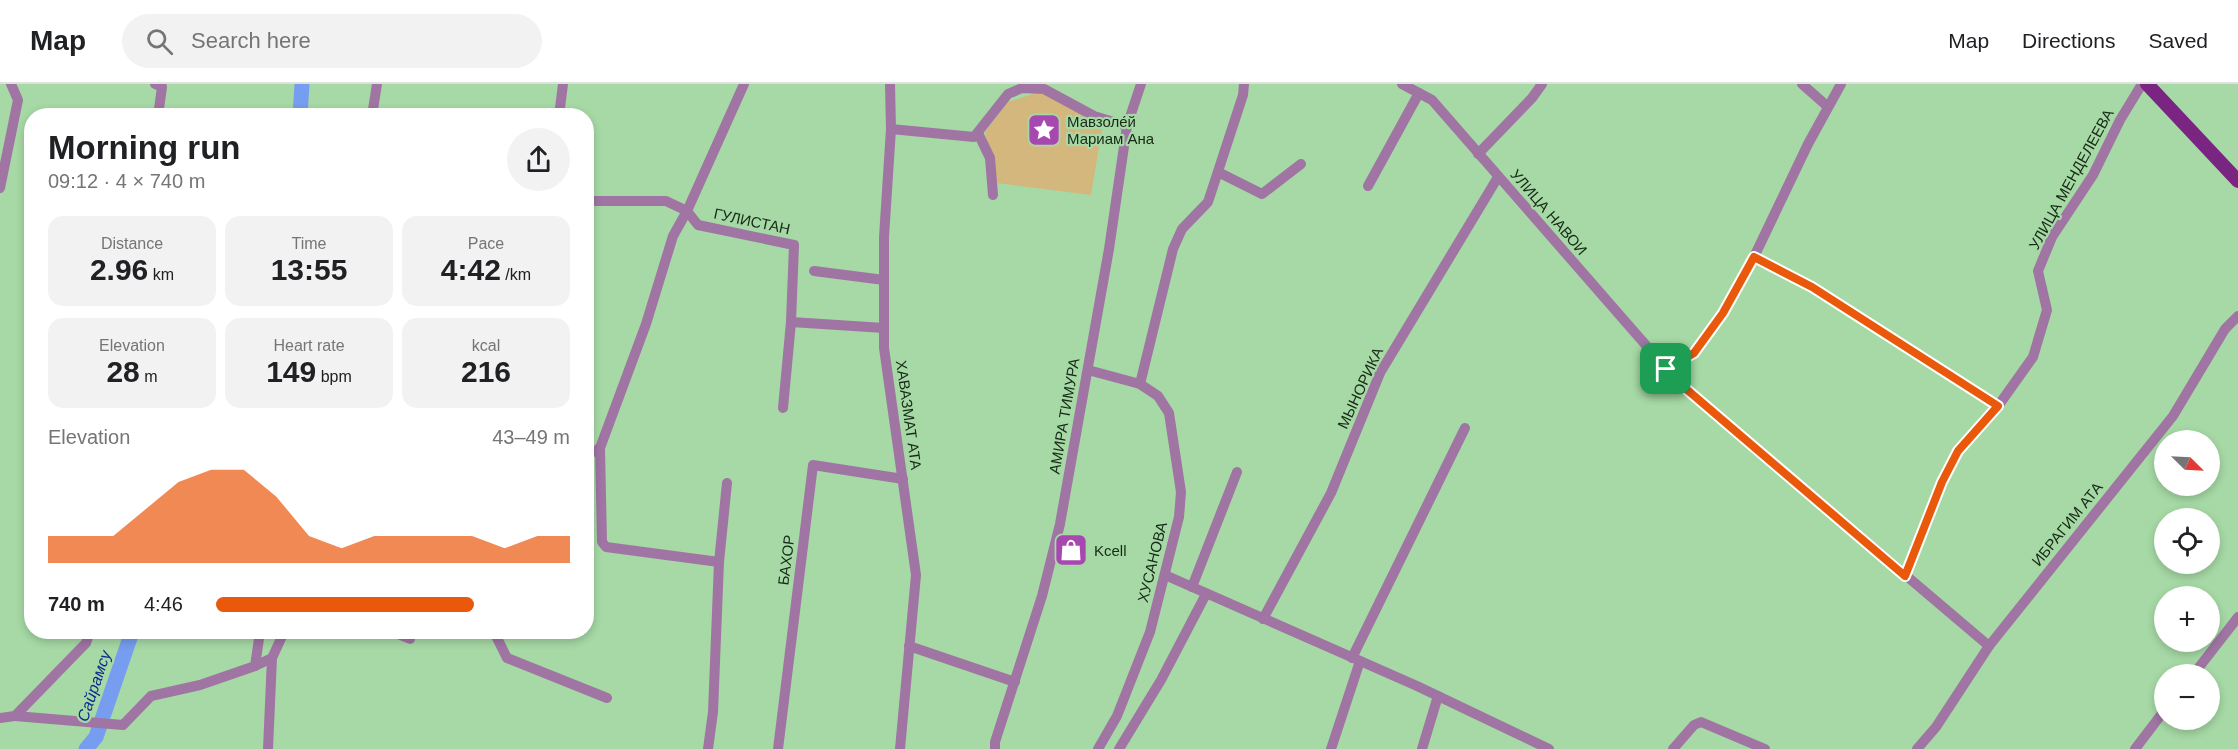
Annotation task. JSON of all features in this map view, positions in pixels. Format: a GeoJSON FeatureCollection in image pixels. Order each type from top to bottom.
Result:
{"type":"FeatureCollection","features":[{"type":"Feature","properties":{"kind":"main road"},"geometry":{"type":"LineString","coordinates":[[2147,84],[2238,181]]}},
{"type":"Feature","properties":{"kind":"street"},"geometry":{"type":"LineString","coordinates":[[0,188],[18,100],[10,84]]}},
{"type":"Feature","properties":{"kind":"street"},"geometry":{"type":"LineString","coordinates":[[155,84],[162,87],[159,108]]}},
{"type":"Feature","properties":{"kind":"street"},"geometry":{"type":"LineString","coordinates":[[373,108],[377,84]]}},
{"type":"Feature","properties":{"kind":"street"},"geometry":{"type":"LineString","coordinates":[[560,108],[563,84]]}},
{"type":"Feature","properties":{"kind":"street"},"geometry":{"type":"LineString","coordinates":[[719,562],[606,547],[602,542],[600,448],[646,324],[673,236],[687,211],[744,84]]}},
{"type":"Feature","properties":{"kind":"street","name":"ХАВАЗМАТ АТА"},"geometry":{"type":"LineString","coordinates":[[890,84],[891,129],[884,237],[884,348],[916,575],[900,749]]}},
{"type":"Feature","properties":{"kind":"street","name":"АМИРА ТИМУРА"},"geometry":{"type":"LineString","coordinates":[[995,749],[995,742],[1042,596],[1060,524],[1109,249],[1127,126],[1141,84]]}},
{"type":"Feature","properties":{"kind":"street"},"geometry":{"type":"LineString","coordinates":[[1140,384],[1173,249],[1182,230],[1208,202],[1243,95],[1244,84]]}},
{"type":"Feature","properties":{"kind":"street","name":"УЛИЦА НАВОИ"},"geometry":{"type":"LineString","coordinates":[[1402,84],[1432,100],[1666,369],[1989,646]]}},
{"type":"Feature","properties":{"kind":"street"},"geometry":{"type":"LineString","coordinates":[[1478,154],[1532,98],[1542,84]]}},
{"type":"Feature","properties":{"kind":"street"},"geometry":{"type":"LineString","coordinates":[[1802,84],[1827,106]]}},
{"type":"Feature","properties":{"kind":"street"},"geometry":{"type":"LineString","coordinates":[[1666,369],[1694,353],[1723,313],[1754,257],[1827,106],[1841,84]]}},
{"type":"Feature","properties":{"kind":"street","name":"УЛИЦА МЕНДЕЛЕЕВА"},"geometry":{"type":"LineString","coordinates":[[1905,576],[1942,482],[1958,451],[1998,406],[2033,357],[2047,310],[2038,272],[2052,237],[2093,175],[2120,120],[2142,84]]}},
{"type":"Feature","properties":{"kind":"street"},"geometry":{"type":"LineString","coordinates":[[891,129],[974,137],[1008,94],[1021,86],[1044,89],[1094,116],[1127,126]]}},
{"type":"Feature","properties":{"kind":"street"},"geometry":{"type":"LineString","coordinates":[[1368,186],[1419,93]]}},
{"type":"Feature","properties":{"kind":"street"},"geometry":{"type":"LineString","coordinates":[[978,133],[990,158],[993,195]]}},
{"type":"Feature","properties":{"kind":"street"},"geometry":{"type":"LineString","coordinates":[[1218,172],[1262,194],[1301,164]]}},
{"type":"Feature","properties":{"kind":"street","name":"МЫНОРИКА"},"geometry":{"type":"LineString","coordinates":[[1263,619],[1331,493],[1380,374],[1498,177]]}},
{"type":"Feature","properties":{"kind":"street","name":"ГУЛИСТАН"},"geometry":{"type":"LineString","coordinates":[[594,201],[666,201],[687,211],[698,225],[794,245],[791,322],[783,408]]}},
{"type":"Feature","properties":{"kind":"street"},"geometry":{"type":"LineString","coordinates":[[1754,257],[1812,287],[1998,406]]}},
{"type":"Feature","properties":{"kind":"street"},"geometry":{"type":"LineString","coordinates":[[814,271],[884,280]]}},
{"type":"Feature","properties":{"kind":"street","name":"ИБРАГИМ АТА"},"geometry":{"type":"LineString","coordinates":[[1917,749],[1936,727],[1989,646],[2173,416],[2225,329],[2238,316]]}},
{"type":"Feature","properties":{"kind":"street"},"geometry":{"type":"LineString","coordinates":[[791,322],[884,328]]}},
{"type":"Feature","properties":{"kind":"street","name":"ХУСАНОВА"},"geometry":{"type":"LineString","coordinates":[[1088,370],[1140,384],[1158,396],[1169,413],[1181,492],[1179,517],[1146,642],[1117,716],[1098,749]]}},
{"type":"Feature","properties":{"kind":"street"},"geometry":{"type":"LineString","coordinates":[[1330,749],[1356,659],[1465,428]]}},
{"type":"Feature","properties":{"kind":"street"},"geometry":{"type":"LineString","coordinates":[[594,451],[600,448]]}},
{"type":"Feature","properties":{"kind":"street","name":"БАХОР"},"geometry":{"type":"LineString","coordinates":[[778,749],[813,465],[903,479]]}},
{"type":"Feature","properties":{"kind":"street"},"geometry":{"type":"LineString","coordinates":[[1192,587],[1237,471]]}},
{"type":"Feature","properties":{"kind":"street"},"geometry":{"type":"LineString","coordinates":[[708,749],[713,712],[719,562],[727,483]]}},
{"type":"Feature","properties":{"kind":"street"},"geometry":{"type":"LineString","coordinates":[[1165,575],[1438,696],[1549,749]]}},
{"type":"Feature","properties":{"kind":"street"},"geometry":{"type":"LineString","coordinates":[[1119,749],[1161,680],[1206,594]]}},
{"type":"Feature","properties":{"kind":"street"},"geometry":{"type":"LineString","coordinates":[[2202,664],[2238,617]]}},
{"type":"Feature","properties":{"kind":"street"},"geometry":{"type":"LineString","coordinates":[[15,716],[87,639]]}},
{"type":"Feature","properties":{"kind":"street"},"geometry":{"type":"LineString","coordinates":[[255,666],[260,639]]}},
{"type":"Feature","properties":{"kind":"street"},"geometry":{"type":"LineString","coordinates":[[268,749],[272,658],[281,639]]}},
{"type":"Feature","properties":{"kind":"street"},"geometry":{"type":"LineString","coordinates":[[498,639],[507,658],[607,698]]}},
{"type":"Feature","properties":{"kind":"street"},"geometry":{"type":"LineString","coordinates":[[909,646],[1015,682]]}},
{"type":"Feature","properties":{"kind":"street"},"geometry":{"type":"LineString","coordinates":[[0,718],[15,716],[123,724],[151,696],[200,685],[272,658]]}},
{"type":"Feature","properties":{"kind":"street"},"geometry":{"type":"LineString","coordinates":[[1422,749],[1438,696]]}},
{"type":"Feature","properties":{"kind":"street"},"geometry":{"type":"LineString","coordinates":[[1673,749],[1694,725],[1701,722],[1709,723],[1765,749]]}},
{"type":"Feature","properties":{"kind":"street"},"geometry":{"type":"LineString","coordinates":[[2135,749],[2154,724]]}},
{"type":"Feature","properties":{"kind":"shaded area"},"geometry":{"type":"Polygon","coordinates":[[[1039,92],[1103,122],[1091,195],[997,183],[985,132],[1008,102],[1039,92]]]}},
{"type":"Feature","properties":{"kind":"waterway","name":"Сайрамсу"},"geometry":{"type":"LineString","coordinates":[[300,108],[302,84]]}},
{"type":"Feature","properties":{"kind":"waterway","name":"Сайрамсу"},"geometry":{"type":"LineString","coordinates":[[86,749],[96,737],[130,639]]}},
{"type":"Feature","properties":{"kind":"place","name":"Мавзоле́й Мариам Ана"},"geometry":{"type":"Point","coordinates":[1044,130]}},
{"type":"Feature","properties":{"kind":"place","name":"Kcell"},"geometry":{"type":"Point","coordinates":[1071,550]}},
{"type":"Feature","properties":{"kind":"route"},"geometry":{"type":"LineString","coordinates":[[1754,257],[1812,287],[1998,406],[1958,451],[1942,482],[1905,576],[1678,382],[1666,369],[1694,353],[1723,313],[1754,257]]}}]}
